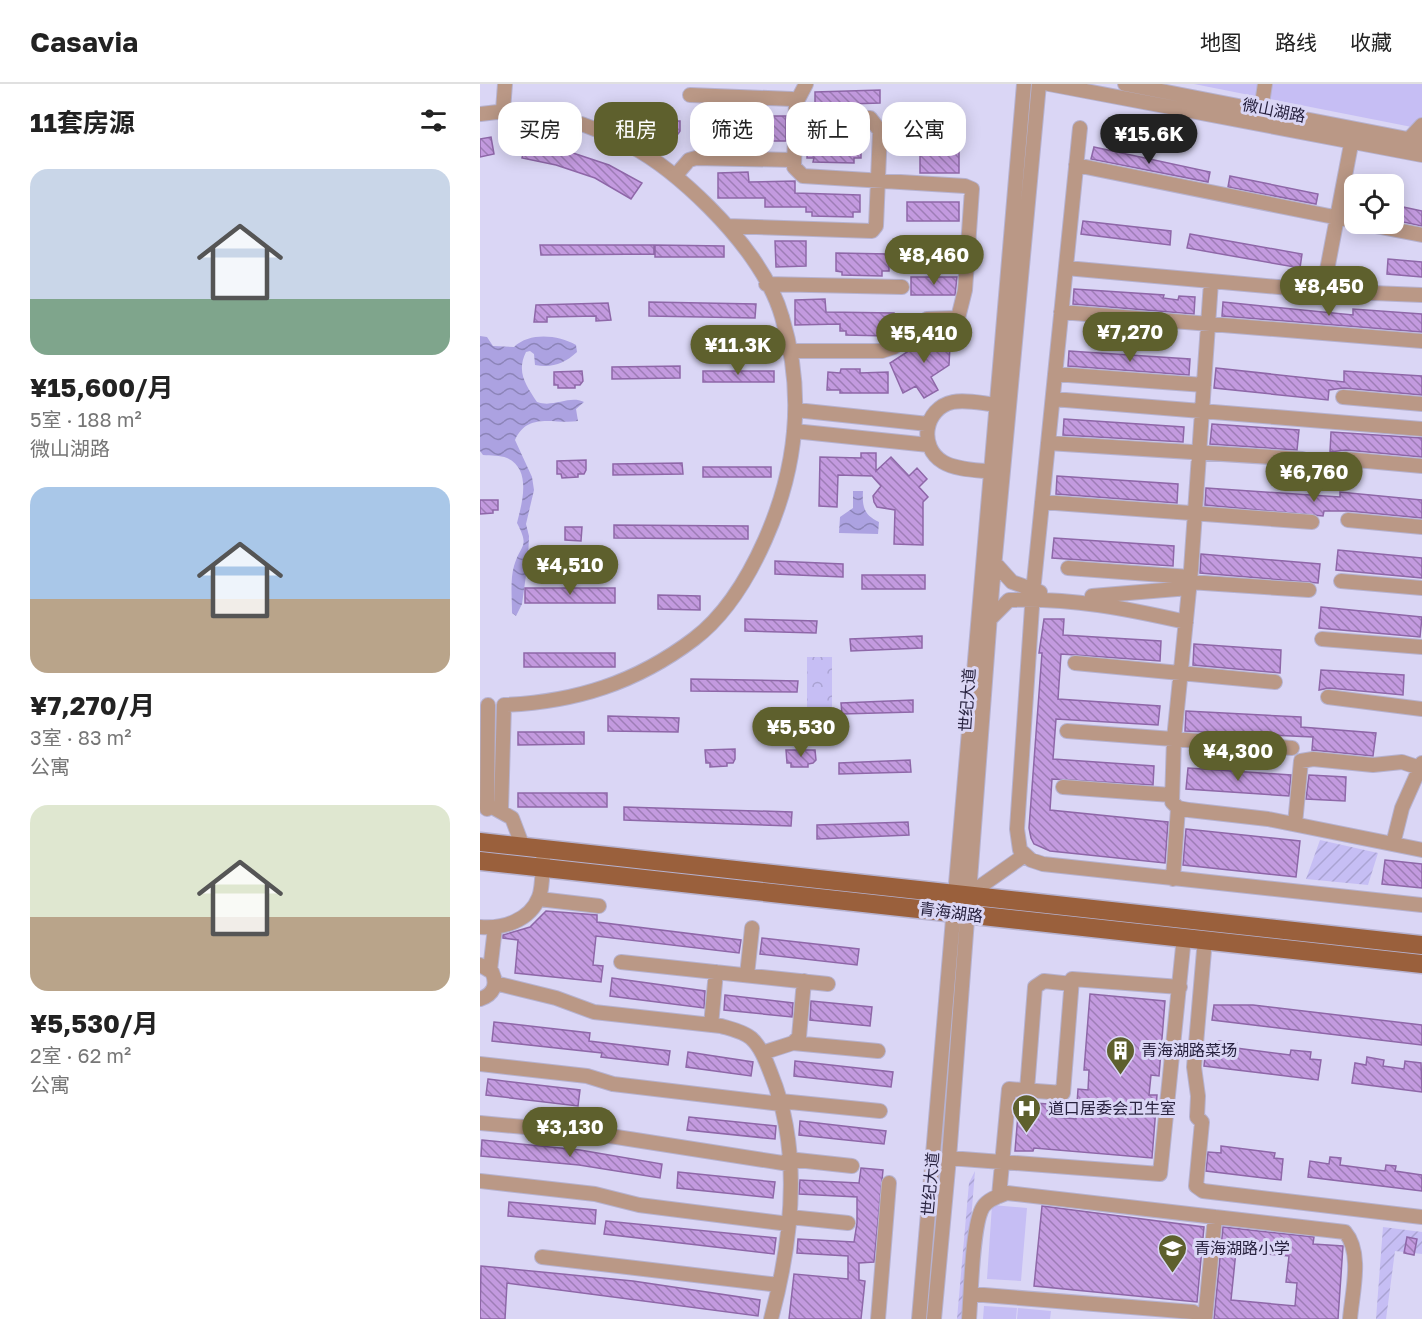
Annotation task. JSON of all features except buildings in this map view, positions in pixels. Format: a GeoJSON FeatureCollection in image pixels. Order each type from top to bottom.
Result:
{"type":"FeatureCollection","features":[{"type":"Feature","properties":{"kind":"main road","name":"青海湖路"},"geometry":{"type":"LineString","coordinates":[[480,842],[523,847],[543,858]]}},
{"type":"Feature","properties":{"kind":"main road","name":"青海湖路"},"geometry":{"type":"LineString","coordinates":[[480,861],[543,858],[962,904],[1422,945]]}},
{"type":"Feature","properties":{"kind":"main road","name":"青海湖路"},"geometry":{"type":"LineString","coordinates":[[962,904],[1184,937],[1422,964]]}},
{"type":"Feature","properties":{"kind":"street"},"geometry":{"type":"LineString","coordinates":[[504,102],[505,84]]}},
{"type":"Feature","properties":{"kind":"street"},"geometry":{"type":"LineString","coordinates":[[799,102],[806,84]]}},
{"type":"Feature","properties":{"kind":"street","name":"世纪大道"},"geometry":{"type":"LineString","coordinates":[[934,1319],[949,1158],[962,904],[1024,84]]}},
{"type":"Feature","properties":{"kind":"street","name":"世纪大道"},"geometry":{"type":"LineString","coordinates":[[919,1319],[962,904],[1039,84]]}},
{"type":"Feature","properties":{"kind":"street","name":"微山湖路"},"geometry":{"type":"LineString","coordinates":[[1050,84],[1353,135],[1415,140]]}},
{"type":"Feature","properties":{"kind":"street","name":"微山湖路"},"geometry":{"type":"LineString","coordinates":[[1125,84],[1262,110],[1422,156]]}},
{"type":"Feature","properties":{"kind":"street"},"geometry":{"type":"LineString","coordinates":[[1262,110],[1265,84]]}},
{"type":"Feature","properties":{"kind":"street"},"geometry":{"type":"LineString","coordinates":[[690,95],[792,99],[793,102]]}},
{"type":"Feature","properties":{"kind":"street"},"geometry":{"type":"LineString","coordinates":[[480,114],[498,111]]}},
{"type":"Feature","properties":{"kind":"street"},"geometry":{"type":"LineString","coordinates":[[727,226],[872,231],[876,226],[880,131],[870,118]]}},
{"type":"Feature","properties":{"kind":"street"},"geometry":{"type":"LineString","coordinates":[[523,847],[512,818],[501,810],[483,810],[484,705],[544,703],[586,694],[655,665],[695,638],[726,608],[756,561],[788,479],[796,410],[782,315],[756,263],[727,226],[675,175],[646,154],[582,124]]}},
{"type":"Feature","properties":{"kind":"street"},"geometry":{"type":"LineString","coordinates":[[1415,140],[1422,125]]}},
{"type":"Feature","properties":{"kind":"street"},"geometry":{"type":"LineString","coordinates":[[1080,128],[1033,595],[1016,840],[1025,855],[1043,864],[1422,905]]}},
{"type":"Feature","properties":{"kind":"street"},"geometry":{"type":"LineString","coordinates":[[1323,291],[1353,135]]}},
{"type":"Feature","properties":{"kind":"street"},"geometry":{"type":"LineString","coordinates":[[789,351],[882,351],[894,347],[927,319],[958,318],[965,290],[972,189],[965,186],[878,179],[803,176],[797,173],[794,156]]}},
{"type":"Feature","properties":{"kind":"street"},"geometry":{"type":"LineString","coordinates":[[675,175],[689,160],[696,158],[794,160]]}},
{"type":"Feature","properties":{"kind":"street"},"geometry":{"type":"LineString","coordinates":[[1076,165],[1344,219]]}},
{"type":"Feature","properties":{"kind":"street"},"geometry":{"type":"LineString","coordinates":[[1404,232],[1422,235]]}},
{"type":"Feature","properties":{"kind":"street"},"geometry":{"type":"LineString","coordinates":[[907,247],[968,251]]}},
{"type":"Feature","properties":{"kind":"street"},"geometry":{"type":"LineString","coordinates":[[1066,268],[1323,291],[1422,295]]}},
{"type":"Feature","properties":{"kind":"street"},"geometry":{"type":"LineString","coordinates":[[1173,879],[1178,808],[1171,795],[1174,739],[1195,514],[1211,282]]}},
{"type":"Feature","properties":{"kind":"street"},"geometry":{"type":"LineString","coordinates":[[766,284],[902,287]]}},
{"type":"Feature","properties":{"kind":"street"},"geometry":{"type":"LineString","coordinates":[[1061,312],[1422,341]]}},
{"type":"Feature","properties":{"kind":"street"},"geometry":{"type":"LineString","coordinates":[[1055,374],[1204,385]]}},
{"type":"Feature","properties":{"kind":"street"},"geometry":{"type":"LineString","coordinates":[[1343,397],[1422,404]]}},
{"type":"Feature","properties":{"kind":"street"},"geometry":{"type":"LineString","coordinates":[[1053,399],[1422,429]]}},
{"type":"Feature","properties":{"kind":"street"},"geometry":{"type":"LineString","coordinates":[[993,472],[943,462],[929,445],[928,424],[933,414],[950,402],[961,400],[999,405]]}},
{"type":"Feature","properties":{"kind":"street"},"geometry":{"type":"LineString","coordinates":[[796,410],[928,424]]}},
{"type":"Feature","properties":{"kind":"street"},"geometry":{"type":"LineString","coordinates":[[794,431],[929,445]]}},
{"type":"Feature","properties":{"kind":"street"},"geometry":{"type":"LineString","coordinates":[[1048,443],[1302,459]]}},
{"type":"Feature","properties":{"kind":"street"},"geometry":{"type":"LineString","coordinates":[[1345,459],[1422,466]]}},
{"type":"Feature","properties":{"kind":"street"},"geometry":{"type":"LineString","coordinates":[[1042,502],[1312,522]]}},
{"type":"Feature","properties":{"kind":"street"},"geometry":{"type":"LineString","coordinates":[[1348,520],[1422,527]]}},
{"type":"Feature","properties":{"kind":"street"},"geometry":{"type":"LineString","coordinates":[[994,562],[1012,582],[1033,595],[1102,604],[1186,622]]}},
{"type":"Feature","properties":{"kind":"street"},"geometry":{"type":"LineString","coordinates":[[1068,568],[1189,582],[1309,590]]}},
{"type":"Feature","properties":{"kind":"street"},"geometry":{"type":"LineString","coordinates":[[1341,581],[1422,588]]}},
{"type":"Feature","properties":{"kind":"street"},"geometry":{"type":"LineString","coordinates":[[989,620],[1009,600],[1033,595],[1101,596],[1189,582]]}},
{"type":"Feature","properties":{"kind":"street"},"geometry":{"type":"LineString","coordinates":[[1322,639],[1422,647]]}},
{"type":"Feature","properties":{"kind":"street"},"geometry":{"type":"LineString","coordinates":[[1075,663],[1275,682]]}},
{"type":"Feature","properties":{"kind":"street"},"geometry":{"type":"LineString","coordinates":[[1328,698],[1422,709]]}},
{"type":"Feature","properties":{"kind":"street"},"geometry":{"type":"LineString","coordinates":[[501,810],[504,705]]}},
{"type":"Feature","properties":{"kind":"street"},"geometry":{"type":"LineString","coordinates":[[1067,731],[1292,748]]}},
{"type":"Feature","properties":{"kind":"street"},"geometry":{"type":"LineString","coordinates":[[1295,824],[1301,761],[1313,759],[1372,765],[1402,762],[1421,766],[1418,786],[1402,808],[1393,844]]}},
{"type":"Feature","properties":{"kind":"street"},"geometry":{"type":"LineString","coordinates":[[1063,787],[1171,795]]}},
{"type":"Feature","properties":{"kind":"street"},"geometry":{"type":"LineString","coordinates":[[1178,808],[1295,824],[1422,849]]}},
{"type":"Feature","properties":{"kind":"street"},"geometry":{"type":"LineString","coordinates":[[962,904],[1025,855]]}},
{"type":"Feature","properties":{"kind":"street"},"geometry":{"type":"LineString","coordinates":[[480,927],[495,928],[519,920],[539,899],[543,858]]}},
{"type":"Feature","properties":{"kind":"street"},"geometry":{"type":"LineString","coordinates":[[539,899],[599,906]]}},
{"type":"Feature","properties":{"kind":"street"},"geometry":{"type":"LineString","coordinates":[[480,999],[491,993],[488,973],[495,928]]}},
{"type":"Feature","properties":{"kind":"street"},"geometry":{"type":"LineString","coordinates":[[747,975],[752,928]]}},
{"type":"Feature","properties":{"kind":"street"},"geometry":{"type":"LineString","coordinates":[[949,1158],[1160,1174],[1184,937]]}},
{"type":"Feature","properties":{"kind":"street"},"geometry":{"type":"LineString","coordinates":[[1205,939],[1194,1067],[1198,1096],[1197,1117],[1203,1122],[1196,1186],[1203,1191],[1422,1217]]}},
{"type":"Feature","properties":{"kind":"street"},"geometry":{"type":"LineString","coordinates":[[621,962],[828,984]]}},
{"type":"Feature","properties":{"kind":"street"},"geometry":{"type":"LineString","coordinates":[[711,1025],[716,972]]}},
{"type":"Feature","properties":{"kind":"street"},"geometry":{"type":"LineString","coordinates":[[488,973],[594,1012],[711,1025],[739,1031],[751,1038],[762,1053],[781,1103],[789,1161],[789,1220],[771,1319]]}},
{"type":"Feature","properties":{"kind":"street"},"geometry":{"type":"LineString","coordinates":[[999,1196],[1009,1089],[1063,1093],[1072,979],[1180,987]]}},
{"type":"Feature","properties":{"kind":"street"},"geometry":{"type":"LineString","coordinates":[[762,1053],[793,1042],[799,1037],[804,981]]}},
{"type":"Feature","properties":{"kind":"street"},"geometry":{"type":"LineString","coordinates":[[1027,1090],[1035,987],[1044,981],[1072,984]]}},
{"type":"Feature","properties":{"kind":"street"},"geometry":{"type":"LineString","coordinates":[[793,1042],[878,1051]]}},
{"type":"Feature","properties":{"kind":"street"},"geometry":{"type":"LineString","coordinates":[[480,1064],[587,1076],[613,1084],[781,1103],[880,1111]]}},
{"type":"Feature","properties":{"kind":"street"},"geometry":{"type":"LineString","coordinates":[[480,1124],[591,1133],[789,1161],[852,1166]]}},
{"type":"Feature","properties":{"kind":"street"},"geometry":{"type":"LineString","coordinates":[[480,1181],[595,1194],[639,1205],[789,1220],[848,1223]]}},
{"type":"Feature","properties":{"kind":"street"},"geometry":{"type":"LineString","coordinates":[[878,1319],[890,1183]]}},
{"type":"Feature","properties":{"kind":"street"},"geometry":{"type":"LineString","coordinates":[[969,1319],[978,1222],[983,1207],[999,1196],[1015,1193],[1345,1232],[1352,1240],[1355,1251],[1350,1319]]}},
{"type":"Feature","properties":{"kind":"street"},"geometry":{"type":"LineString","coordinates":[[971,1294],[1193,1312],[1205,1319],[1215,1217]]}},
{"type":"Feature","properties":{"kind":"street"},"geometry":{"type":"LineString","coordinates":[[542,1257],[779,1285]]}},
{"type":"Feature","properties":{"kind":"green space"},"geometry":{"type":"Polygon","coordinates":[[[1194,84],[1422,84],[1422,129],[1194,84]]]}},
{"type":"Feature","properties":{"kind":"green space"},"geometry":{"type":"Polygon","coordinates":[[[807,657],[832,657],[832,727],[807,727],[807,657]]]}},
{"type":"Feature","properties":{"kind":"green space"},"geometry":{"type":"Polygon","coordinates":[[[1320,840],[1378,853],[1368,885],[1306,879],[1320,840]]]}},
{"type":"Feature","properties":{"kind":"green space"},"geometry":{"type":"Polygon","coordinates":[[[975,1171],[963,1319],[957,1319],[969,1183],[975,1171]]]}},
{"type":"Feature","properties":{"kind":"green space"},"geometry":{"type":"Polygon","coordinates":[[[992,1205],[1027,1208],[1021,1281],[987,1279],[992,1205]]]}},
{"type":"Feature","properties":{"kind":"green space"},"geometry":{"type":"Polygon","coordinates":[[[1383,1227],[1422,1232],[1422,1254],[1395,1251],[1386,1319],[1376,1319],[1383,1227]]]}},
{"type":"Feature","properties":{"kind":"green space"},"geometry":{"type":"Polygon","coordinates":[[[984,1306],[1017,1308],[1016,1319],[983,1319],[984,1306]]]}},
{"type":"Feature","properties":{"kind":"green space"},"geometry":{"type":"Polygon","coordinates":[[[1018,1308],[1051,1311],[1050,1319],[1017,1319],[1018,1308]]]}},
{"type":"Feature","properties":{"kind":"water"},"geometry":{"type":"Polygon","coordinates":[[[480,336],[487,337],[493,346],[514,347],[536,337],[553,337],[576,345],[577,352],[567,360],[547,366],[535,365],[534,354],[530,351],[526,352],[522,372],[537,402],[549,404],[578,400],[584,402],[576,409],[578,421],[535,422],[520,431],[515,440],[532,477],[534,490],[526,524],[529,536],[528,561],[522,604],[516,616],[512,613],[512,583],[514,566],[524,542],[517,523],[523,497],[522,478],[515,463],[507,458],[483,455],[480,451],[480,336]]]}},
{"type":"Feature","properties":{"kind":"water"},"geometry":{"type":"Polygon","coordinates":[[[853,491],[863,491],[865,510],[879,522],[878,534],[839,533],[840,517],[853,508],[853,491]]]}},
{"type":"Feature","properties":{"kind":"place","name":"青海湖路菜场"},"geometry":{"type":"Point","coordinates":[1120,1076]}},
{"type":"Feature","properties":{"kind":"place","name":"道口居委会卫生室"},"geometry":{"type":"Point","coordinates":[1027,1134]}},
{"type":"Feature","properties":{"kind":"place","name":"青海湖路小学"},"geometry":{"type":"Point","coordinates":[1173,1274]}}]}
